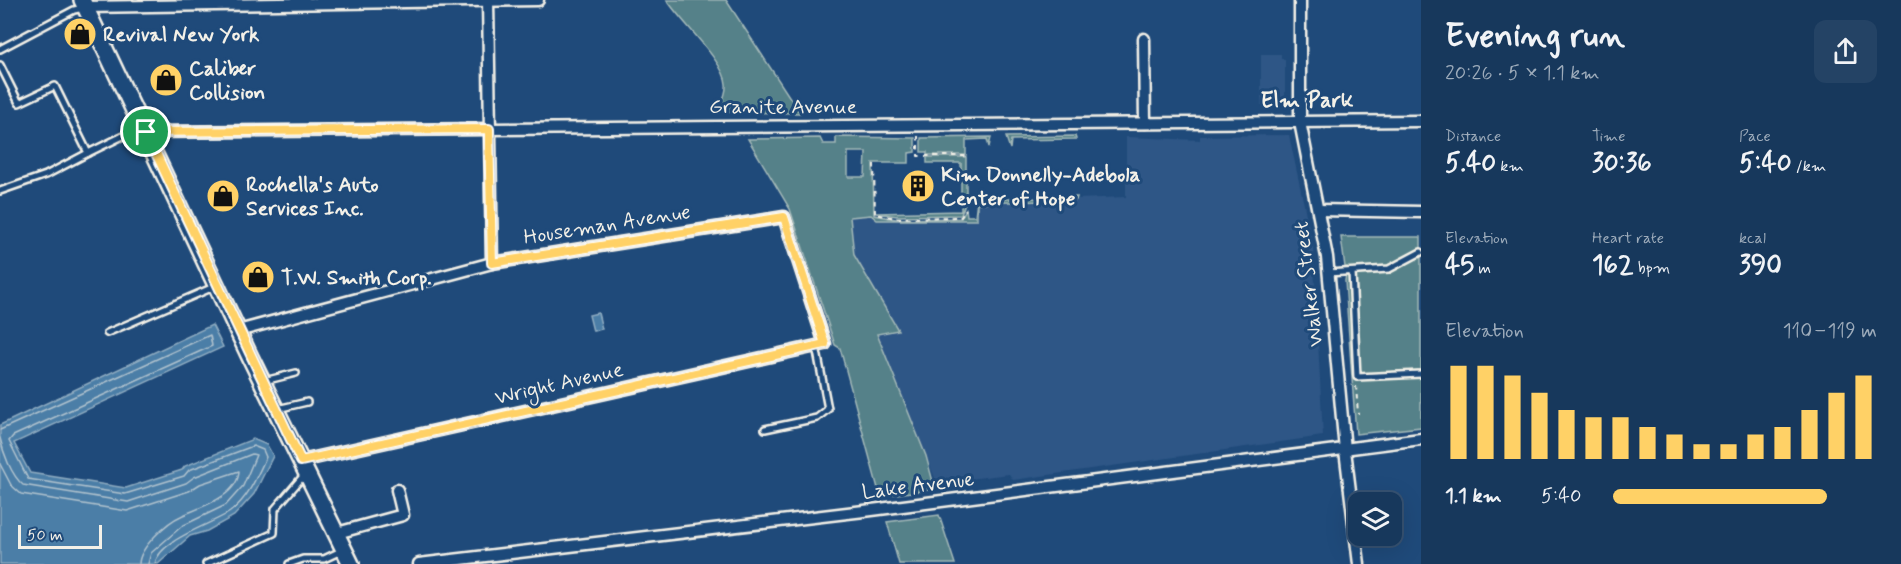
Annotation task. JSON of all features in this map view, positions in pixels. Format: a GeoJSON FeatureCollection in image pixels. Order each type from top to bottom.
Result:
{"type":"FeatureCollection","features":[{"type":"Feature","properties":{"kind":"main road"},"geometry":{"type":"LineString","coordinates":[[84,4],[262,382],[351,564]]}},
{"type":"Feature","properties":{"kind":"street"},"geometry":{"type":"LineString","coordinates":[[488,0],[492,263]]}},
{"type":"Feature","properties":{"kind":"street"},"geometry":{"type":"LineString","coordinates":[[84,4],[538,0]]}},
{"type":"Feature","properties":{"kind":"street","name":"Walker Street"},"geometry":{"type":"LineString","coordinates":[[1300,0],[1300,122],[1319,210],[1328,273],[1345,450],[1359,564]]}},
{"type":"Feature","properties":{"kind":"street"},"geometry":{"type":"LineString","coordinates":[[1144,39],[1145,123]]}},
{"type":"Feature","properties":{"kind":"street","name":"Granite Avenue"},"geometry":{"type":"LineString","coordinates":[[146,132],[1421,121]]}},
{"type":"Feature","properties":{"kind":"street"},"geometry":{"type":"LineString","coordinates":[[1319,210],[1421,212]]}},
{"type":"Feature","properties":{"kind":"street","name":"Houseman Avenue"},"geometry":{"type":"LineString","coordinates":[[238,331],[492,263],[784,217],[821,345]]}},
{"type":"Feature","properties":{"kind":"street","name":"Wright Avenue"},"geometry":{"type":"LineString","coordinates":[[304,467],[821,345]]}},
{"type":"Feature","properties":{"kind":"street","name":"Lake Avenue"},"geometry":{"type":"LineString","coordinates":[[419,564],[954,500],[1421,439]]}},
{"type":"Feature","properties":{"kind":"street"},"geometry":{"type":"LineString","coordinates":[[337,533],[403,516],[397,490]]}},
{"type":"Feature","properties":{"kind":"lane"},"geometry":{"type":"LineString","coordinates":[[0,49],[84,4]]}},
{"type":"Feature","properties":{"kind":"lane"},"geometry":{"type":"LineString","coordinates":[[0,65],[19,103],[55,86],[88,153]]}},
{"type":"Feature","properties":{"kind":"lane"},"geometry":{"type":"LineString","coordinates":[[0,191],[46,175],[125,135],[146,132]]}},
{"type":"Feature","properties":{"kind":"lane"},"geometry":{"type":"LineString","coordinates":[[1328,273],[1389,269],[1421,252]]}},
{"type":"Feature","properties":{"kind":"lane"},"geometry":{"type":"LineString","coordinates":[[1352,272],[1357,378],[1421,374]]}},
{"type":"Feature","properties":{"kind":"lane"},"geometry":{"type":"LineString","coordinates":[[107,333],[217,285]]}},
{"type":"Feature","properties":{"kind":"lane"},"geometry":{"type":"LineString","coordinates":[[765,429],[817,418],[828,409],[821,345]]}},
{"type":"Feature","properties":{"kind":"lane"},"geometry":{"type":"LineString","coordinates":[[262,382],[296,373]]}},
{"type":"Feature","properties":{"kind":"lane"},"geometry":{"type":"LineString","coordinates":[[276,409],[307,402]]}},
{"type":"Feature","properties":{"kind":"lane"},"geometry":{"type":"LineString","coordinates":[[206,564],[274,532],[275,509],[296,482],[304,467]]}},
{"type":"Feature","properties":{"kind":"lane"},"geometry":{"type":"LineString","coordinates":[[289,564],[303,559],[323,562],[344,549]]}},
{"type":"Feature","properties":{"kind":"path"},"geometry":{"type":"LineString","coordinates":[[918,136],[918,156],[966,156]]}},
{"type":"Feature","properties":{"kind":"path"},"geometry":{"type":"LineString","coordinates":[[874,164],[875,214],[896,218],[961,217],[966,209]]}},
{"type":"Feature","properties":{"kind":"path"},"geometry":{"type":"LineString","coordinates":[[1350,383],[1356,383],[1358,414]]}},
{"type":"Feature","properties":{"kind":"shaded area"},"geometry":{"type":"Polygon","coordinates":[[[1261,54],[1281,54],[1281,59],[1285,59],[1285,101],[1281,106],[1261,105],[1261,54]]]}},
{"type":"Feature","properties":{"kind":"shaded area"},"geometry":{"type":"Polygon","coordinates":[[[1289,135],[1313,247],[1323,436],[1013,480],[1009,474],[937,483],[877,334],[898,330],[854,255],[850,216],[871,215],[877,220],[977,220],[977,203],[1126,197],[1126,137],[1200,140],[1200,136],[1289,135]]]}},
{"type":"Feature","properties":{"kind":"green space"},"geometry":{"type":"Polygon","coordinates":[[[667,0],[726,0],[800,113],[724,112],[720,107],[726,90],[724,75],[711,54],[667,0]]]}},
{"type":"Feature","properties":{"kind":"green space"},"geometry":{"type":"Polygon","coordinates":[[[1075,136],[1076,139],[1011,140],[1010,149],[1006,137],[1075,136]]]}},
{"type":"Feature","properties":{"kind":"green space"},"geometry":{"type":"Polygon","coordinates":[[[836,137],[915,138],[915,152],[909,153],[909,163],[873,163],[874,215],[896,219],[961,218],[966,209],[967,216],[975,216],[977,200],[1077,197],[1076,200],[977,203],[977,220],[877,220],[871,215],[850,217],[854,255],[898,330],[877,334],[926,456],[935,489],[880,496],[840,348],[835,345],[790,209],[748,139],[820,138],[823,144],[836,144],[836,137]],[[848,152],[848,177],[865,177],[866,152],[848,152]]]}},
{"type":"Feature","properties":{"kind":"green space"},"geometry":{"type":"Polygon","coordinates":[[[991,137],[989,147],[987,139],[966,140],[966,155],[927,155],[927,152],[921,152],[921,138],[991,137]]]}},
{"type":"Feature","properties":{"kind":"green space"},"geometry":{"type":"Polygon","coordinates":[[[927,157],[966,157],[966,198],[961,198],[961,174],[964,173],[961,172],[961,163],[927,163],[927,157]]]}},
{"type":"Feature","properties":{"kind":"green space"},"geometry":{"type":"Polygon","coordinates":[[[961,200],[966,200],[961,215],[897,216],[876,213],[961,211],[961,200]]]}},
{"type":"Feature","properties":{"kind":"green space"},"geometry":{"type":"Polygon","coordinates":[[[1341,237],[1421,237],[1421,427],[1356,434],[1345,281],[1347,267],[1345,267],[1341,237]]]}},
{"type":"Feature","properties":{"kind":"green space"},"geometry":{"type":"Polygon","coordinates":[[[939,515],[955,564],[899,564],[887,522],[939,515]]]}},
{"type":"Feature","properties":{"kind":"water"},"geometry":{"type":"Polygon","coordinates":[[[598,313],[602,329],[593,331],[589,315],[598,313]]]}},
{"type":"Feature","properties":{"kind":"water"},"geometry":{"type":"Polygon","coordinates":[[[212,325],[223,347],[14,443],[30,473],[126,488],[182,470],[185,466],[253,439],[267,445],[273,456],[254,494],[234,516],[207,531],[190,536],[158,564],[0,564],[0,425],[212,325]]]}},
{"type":"Feature","properties":{"kind":"place","name":"Revival New York"},"geometry":{"type":"Point","coordinates":[80,34]}},
{"type":"Feature","properties":{"kind":"place","name":"Caliber Collision"},"geometry":{"type":"Point","coordinates":[166,80]}},
{"type":"Feature","properties":{"kind":"place","name":"Kim Donnelly-Adebola Center of Hope"},"geometry":{"type":"Point","coordinates":[918,186]}},
{"type":"Feature","properties":{"kind":"place","name":"Rochella's Auto Services Inc."},"geometry":{"type":"Point","coordinates":[223,196]}},
{"type":"Feature","properties":{"kind":"place","name":"T.W. Smith Corp."},"geometry":{"type":"Point","coordinates":[258,277]}},
{"type":"Feature","properties":{"kind":"district","name":"Elm Park"},"geometry":{"type":"Point","coordinates":[1307,99]}},
{"type":"Feature","properties":{"kind":"route"},"geometry":{"type":"LineString","coordinates":[[489,129],[492,263],[784,217],[825,344],[301,461],[250,357],[146,132],[489,129]]}}]}
